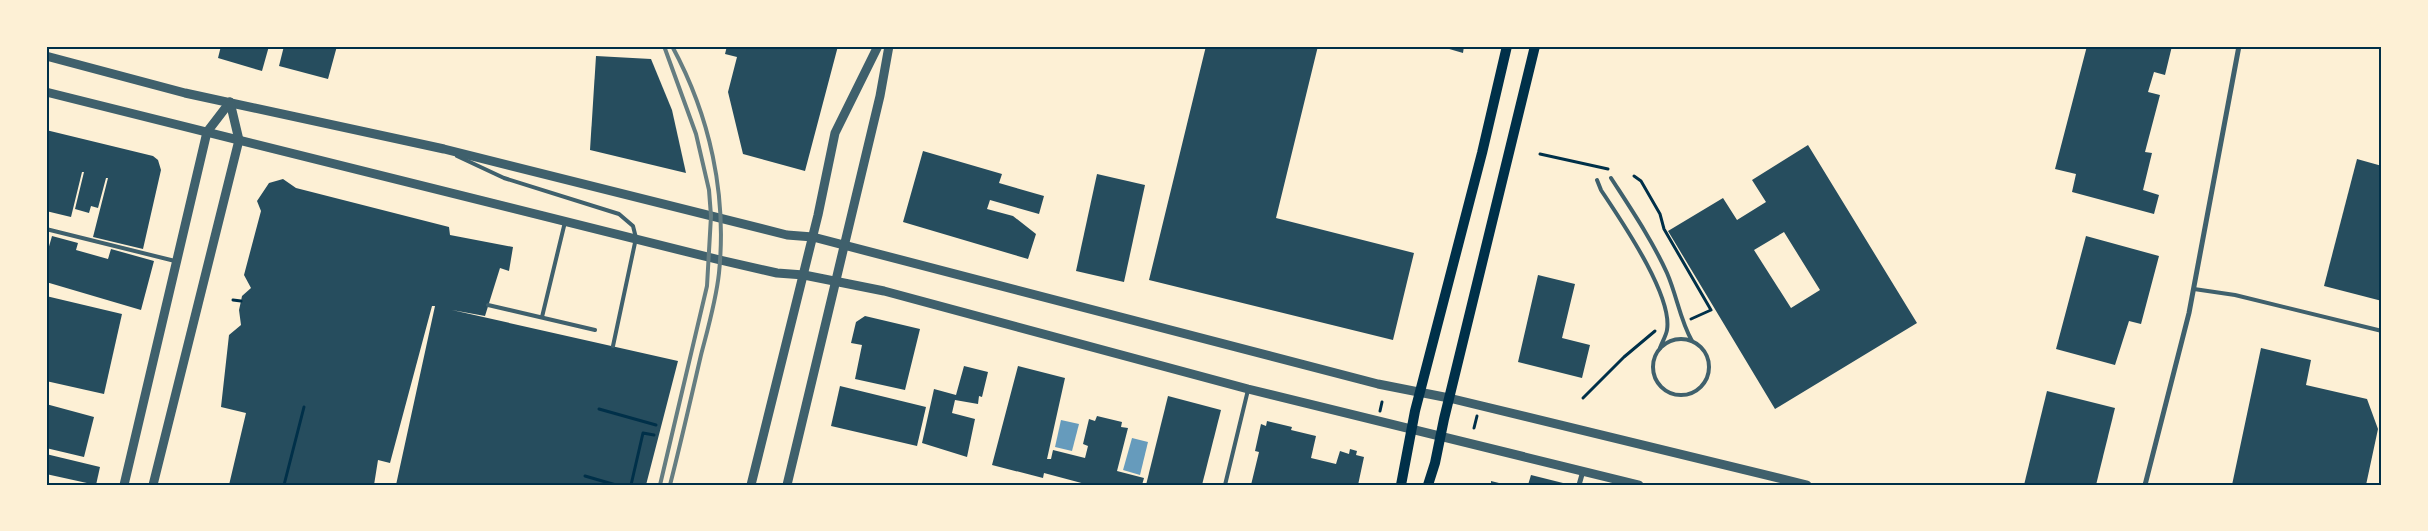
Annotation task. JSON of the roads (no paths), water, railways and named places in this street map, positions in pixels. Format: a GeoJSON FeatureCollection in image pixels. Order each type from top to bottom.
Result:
{"type":"FeatureCollection","features":[{"type":"Feature","properties":{"kind":"main road"},"geometry":{"type":"LineString","coordinates":[[1401,485],[1420,393],[1478,168],[1506,46]]}},
{"type":"Feature","properties":{"kind":"main road"},"geometry":{"type":"LineString","coordinates":[[1428,485],[1436,463],[1449,398],[1536,46]]}},
{"type":"Feature","properties":{"kind":"street"},"geometry":{"type":"LineString","coordinates":[[751,485],[813,238],[835,133],[878,46]]}},
{"type":"Feature","properties":{"kind":"street"},"geometry":{"type":"LineString","coordinates":[[787,485],[837,282],[843,246],[880,96],[889,46]]}},
{"type":"Feature","properties":{"kind":"street"},"geometry":{"type":"LineString","coordinates":[[2146,483],[2194,289],[2239,46]]}},
{"type":"Feature","properties":{"kind":"street"},"geometry":{"type":"LineString","coordinates":[[46,56],[230,102],[444,149],[787,235],[813,238],[1378,384],[1449,398],[1807,485]]}},
{"type":"Feature","properties":{"kind":"street"},"geometry":{"type":"LineString","coordinates":[[46,92],[777,274],[804,275],[884,291],[1248,389],[1639,485]]}},
{"type":"Feature","properties":{"kind":"street"},"geometry":{"type":"LineString","coordinates":[[124,485],[207,132],[230,102]]}},
{"type":"Feature","properties":{"kind":"street"},"geometry":{"type":"LineString","coordinates":[[153,485],[239,140],[230,102]]}},
{"type":"Feature","properties":{"kind":"street"},"geometry":{"type":"LineString","coordinates":[[1579,485],[1583,470]]}},
{"type":"Feature","properties":{"kind":"lane"},"geometry":{"type":"LineString","coordinates":[[444,149],[504,178],[619,214],[633,226],[636,238],[613,346]]}},
{"type":"Feature","properties":{"kind":"lane"},"geometry":{"type":"LineString","coordinates":[[1598,180],[1601,190],[1646,263],[1661,294],[1666,310],[1667,329],[1654,364],[1657,380],[1672,393],[1691,393],[1705,381],[1709,372],[1705,353],[1692,341],[1684,327],[1675,291],[1656,250],[1611,178]]}},
{"type":"Feature","properties":{"kind":"lane"},"geometry":{"type":"LineString","coordinates":[[542,317],[566,220]]}},
{"type":"Feature","properties":{"kind":"lane"},"geometry":{"type":"LineString","coordinates":[[46,229],[177,261]]}},
{"type":"Feature","properties":{"kind":"lane"},"geometry":{"type":"LineString","coordinates":[[2194,289],[2235,295],[2382,331]]}},
{"type":"Feature","properties":{"kind":"lane"},"geometry":{"type":"LineString","coordinates":[[488,304],[595,330]]}},
{"type":"Feature","properties":{"kind":"lane"},"geometry":{"type":"LineString","coordinates":[[1660,348],[1675,339],[1692,341]]}},
{"type":"Feature","properties":{"kind":"lane"},"geometry":{"type":"LineString","coordinates":[[1225,485],[1248,389]]}},
{"type":"Feature","properties":{"kind":"water"},"geometry":{"type":"Polygon","coordinates":[[[1061,420],[1079,424],[1072,451],[1055,447],[1061,420]]]}},
{"type":"Feature","properties":{"kind":"water"},"geometry":{"type":"Polygon","coordinates":[[[1132,438],[1148,442],[1140,475],[1123,470],[1132,438]]]}},
{"type":"Feature","properties":{"kind":"railway"},"geometry":{"type":"LineString","coordinates":[[660,485],[707,286],[711,216],[709,190],[696,134],[664,46]]}},
{"type":"Feature","properties":{"kind":"railway"},"geometry":{"type":"LineString","coordinates":[[670,485],[714,304],[718,283],[721,243],[718,185],[713,156],[696,100],[672,46]]}}]}
